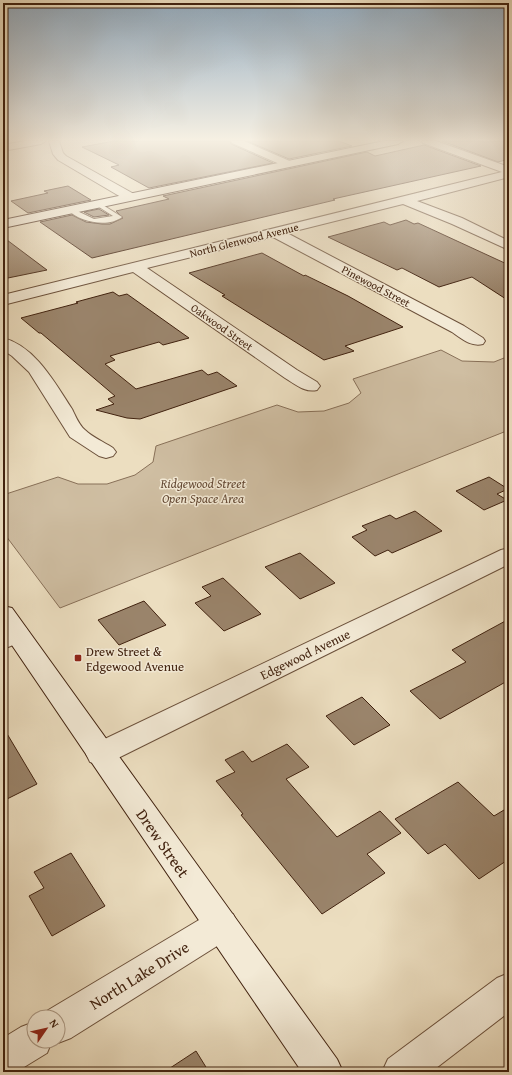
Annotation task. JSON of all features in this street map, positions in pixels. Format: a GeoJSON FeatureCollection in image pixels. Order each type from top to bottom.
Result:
{"type":"FeatureCollection","features":[{"type":"Feature","properties":{"kind":"street"},"geometry":{"type":"LineString","coordinates":[[120,191],[130,197]]}},
{"type":"Feature","properties":{"kind":"street"},"geometry":{"type":"LineString","coordinates":[[3,224],[158,191]]}},
{"type":"Feature","properties":{"kind":"street","name":"North Glenwood Avenue"},"geometry":{"type":"LineString","coordinates":[[3,300],[440,191]]}},
{"type":"Feature","properties":{"kind":"street"},"geometry":{"type":"LineString","coordinates":[[404,200],[457,220],[509,246]]}},
{"type":"Feature","properties":{"kind":"street","name":"Pinewood Street"},"geometry":{"type":"LineString","coordinates":[[274,232],[458,329],[477,341]]}},
{"type":"Feature","properties":{"kind":"street","name":"Oakwood Street"},"geometry":{"type":"LineString","coordinates":[[135,267],[291,374],[311,386]]}},
{"type":"Feature","properties":{"kind":"street"},"geometry":{"type":"LineString","coordinates":[[3,343],[18,352],[35,368],[52,392],[77,433],[106,452]]}},
{"type":"Feature","properties":{"kind":"street","name":"Edgewood Avenue"},"geometry":{"type":"LineString","coordinates":[[100,754],[509,555]]}},
{"type":"Feature","properties":{"kind":"street","name":"Drew Street"},"geometry":{"type":"LineString","coordinates":[[8,629],[100,754],[324,1072]]}},
{"type":"Feature","properties":{"kind":"street","name":"North Lake Drive"},"geometry":{"type":"LineString","coordinates":[[66,1020],[220,925]]}},
{"type":"Feature","properties":{"kind":"street"},"geometry":{"type":"LineString","coordinates":[[401,1072],[509,990]]}},
{"type":"Feature","properties":{"kind":"street"},"geometry":{"type":"LineString","coordinates":[[3,1059],[26,1045]]}},
{"type":"Feature","properties":{"kind":"lane"},"geometry":{"type":"LineString","coordinates":[[72,210],[88,220],[97,222],[120,217],[98,204]]}},
{"type":"Feature","properties":{"kind":"green space","name":"Ridgewood Street Open Space Area"},"geometry":{"type":"Polygon","coordinates":[[[441,350],[462,361],[494,362],[509,356],[509,430],[60,608],[3,532],[3,495],[58,477],[78,484],[107,484],[135,475],[153,462],[156,446],[277,405],[298,412],[324,411],[349,403],[361,393],[353,379],[441,350]]]}},
{"type":"Feature","properties":{"kind":"building"},"geometry":{"type":"Polygon","coordinates":[[[44,191],[76,191],[91,200],[28,213],[11,201],[48,193],[44,191]]]}},
{"type":"Feature","properties":{"kind":"building"},"geometry":{"type":"Polygon","coordinates":[[[185,191],[368,191],[92,258],[40,222],[72,215],[86,222],[110,224],[123,218],[116,211],[169,199],[163,196],[185,191]]]}},
{"type":"Feature","properties":{"kind":"building"},"geometry":{"type":"Polygon","coordinates":[[[99,209],[109,215],[94,217],[84,212],[99,209]]]}},
{"type":"Feature","properties":{"kind":"building"},"geometry":{"type":"Polygon","coordinates":[[[406,220],[414,224],[418,223],[509,265],[509,301],[472,277],[439,287],[402,268],[397,270],[328,237],[384,222],[390,225],[406,220]]]}},
{"type":"Feature","properties":{"kind":"building"},"geometry":{"type":"Polygon","coordinates":[[[3,237],[47,270],[3,279],[3,237]]]}},
{"type":"Feature","properties":{"kind":"building"},"geometry":{"type":"Polygon","coordinates":[[[262,253],[304,276],[305,275],[348,296],[403,327],[345,346],[354,351],[324,360],[222,296],[225,295],[189,273],[262,253]]]}},
{"type":"Feature","properties":{"kind":"building"},"geometry":{"type":"Polygon","coordinates":[[[113,292],[119,296],[127,294],[189,338],[163,345],[159,342],[110,356],[115,360],[105,364],[136,389],[202,370],[208,375],[217,372],[237,386],[140,419],[127,418],[96,410],[114,404],[108,399],[115,396],[41,333],[21,318],[113,292]]]}},
{"type":"Feature","properties":{"kind":"building"},"geometry":{"type":"Polygon","coordinates":[[[489,477],[508,489],[497,494],[507,500],[484,510],[456,491],[489,477]]]}},
{"type":"Feature","properties":{"kind":"building"},"geometry":{"type":"Polygon","coordinates":[[[415,511],[442,531],[392,553],[388,550],[375,556],[352,537],[367,530],[362,526],[390,515],[396,519],[415,511]]]}},
{"type":"Feature","properties":{"kind":"building"},"geometry":{"type":"Polygon","coordinates":[[[300,553],[335,583],[300,599],[265,567],[300,553]]]}},
{"type":"Feature","properties":{"kind":"building"},"geometry":{"type":"Polygon","coordinates":[[[223,578],[261,614],[224,631],[195,603],[211,596],[202,587],[223,578]]]}},
{"type":"Feature","properties":{"kind":"building"},"geometry":{"type":"Polygon","coordinates":[[[144,601],[166,625],[119,645],[98,620],[144,601]]]}},
{"type":"Feature","properties":{"kind":"building"},"geometry":{"type":"Polygon","coordinates":[[[509,619],[509,680],[440,719],[410,691],[466,662],[452,650],[509,619]]]}},
{"type":"Feature","properties":{"kind":"building"},"geometry":{"type":"Polygon","coordinates":[[[362,697],[390,725],[354,745],[326,716],[362,697]]]}},
{"type":"Feature","properties":{"kind":"building"},"geometry":{"type":"Polygon","coordinates":[[[3,727],[37,784],[3,801],[3,727]]]}},
{"type":"Feature","properties":{"kind":"building"},"geometry":{"type":"Polygon","coordinates":[[[287,744],[309,767],[286,779],[337,837],[380,811],[401,833],[367,854],[385,873],[322,914],[241,815],[243,814],[216,781],[235,772],[225,760],[243,751],[252,762],[287,744]]]}},
{"type":"Feature","properties":{"kind":"building"},"geometry":{"type":"Polygon","coordinates":[[[458,782],[494,816],[509,807],[509,859],[479,879],[445,844],[428,854],[395,819],[458,782]]]}},
{"type":"Feature","properties":{"kind":"building"},"geometry":{"type":"Polygon","coordinates":[[[71,853],[105,906],[52,936],[29,896],[44,888],[34,872],[71,853]]]}},
{"type":"Feature","properties":{"kind":"building"},"geometry":{"type":"Polygon","coordinates":[[[196,1051],[209,1072],[164,1072],[196,1051]]]}},
{"type":"Feature","properties":{"kind":"place","name":"Drew Street & Edgewood Avenue"},"geometry":{"type":"Point","coordinates":[78,658]}}]}
